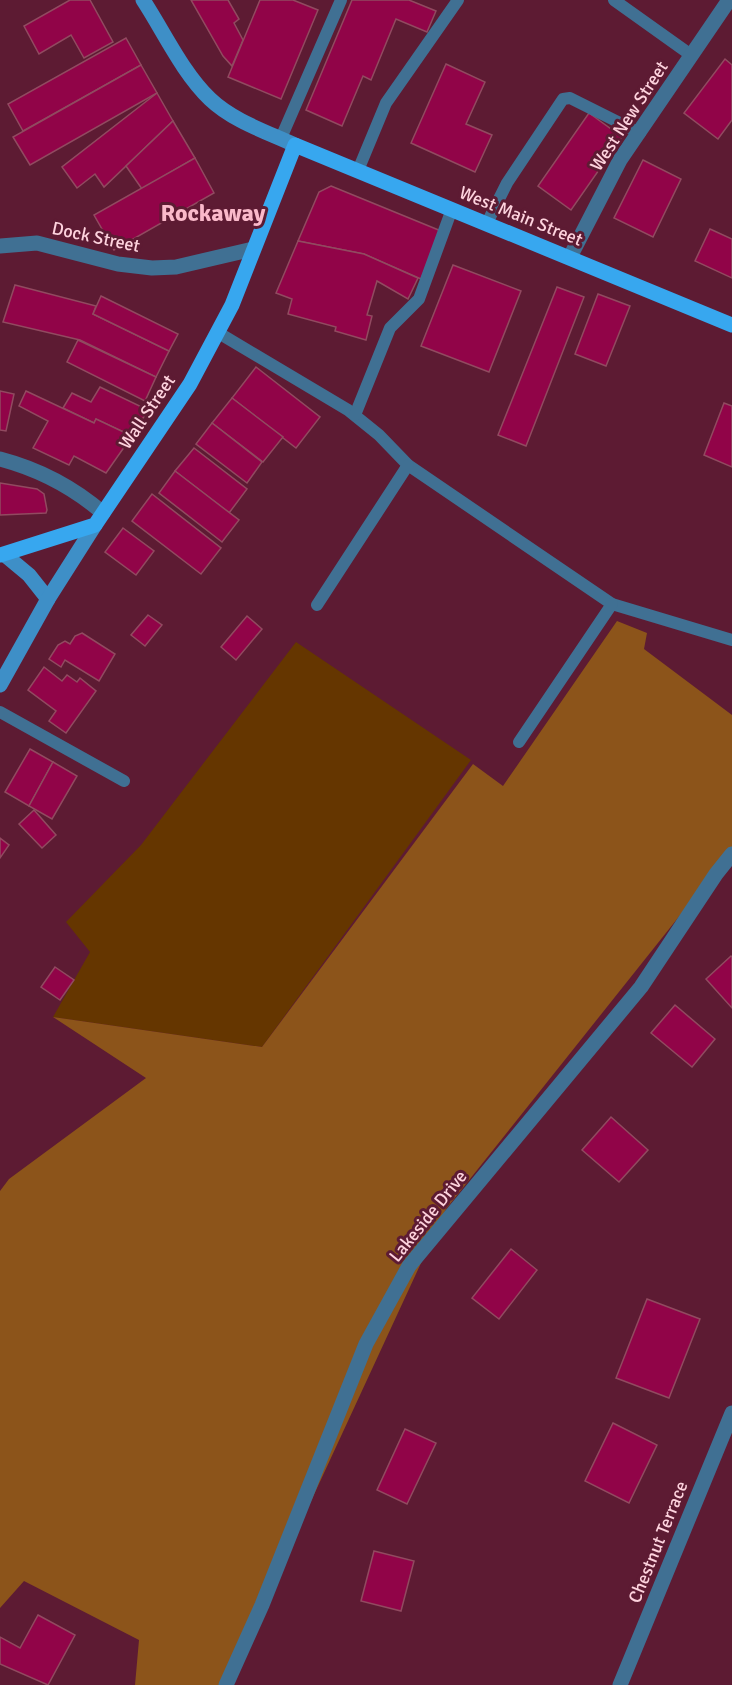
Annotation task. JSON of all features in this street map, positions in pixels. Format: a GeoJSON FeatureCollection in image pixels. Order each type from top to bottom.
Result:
{"type":"FeatureCollection","features":[{"type":"Feature","properties":{"kind":"main road","name":"West Main Street"},"geometry":{"type":"LineString","coordinates":[[295,144],[359,168],[732,325]]}},
{"type":"Feature","properties":{"kind":"main road","name":"Wall Street"},"geometry":{"type":"LineString","coordinates":[[99,519],[190,384],[232,306],[295,144]]}},
{"type":"Feature","properties":{"kind":"main road"},"geometry":{"type":"LineString","coordinates":[[3,555],[99,519]]}},
{"type":"Feature","properties":{"kind":"street"},"geometry":{"type":"LineString","coordinates":[[143,0],[193,78],[210,100],[230,114],[295,144]]}},
{"type":"Feature","properties":{"kind":"street","name":"West New Street"},"geometry":{"type":"LineString","coordinates":[[570,257],[620,160],[729,0]]}},
{"type":"Feature","properties":{"kind":"street","name":"Dock Street"},"geometry":{"type":"LineString","coordinates":[[0,246],[37,243],[118,264],[152,268],[176,267],[253,249]]}},
{"type":"Feature","properties":{"kind":"street"},"geometry":{"type":"LineString","coordinates":[[0,459],[15,463],[80,493],[99,519]]}},
{"type":"Feature","properties":{"kind":"street","name":"Wall Street"},"geometry":{"type":"LineString","coordinates":[[0,685],[48,599],[99,519]]}},
{"type":"Feature","properties":{"kind":"street"},"geometry":{"type":"LineString","coordinates":[[3,555],[29,575],[48,599]]}},
{"type":"Feature","properties":{"kind":"street","name":"Lakeside Drive"},"geometry":{"type":"LineString","coordinates":[[226,1685],[262,1605],[366,1344],[409,1266],[641,987],[716,874],[732,854]]}},
{"type":"Feature","properties":{"kind":"street","name":"Chestnut Terrace"},"geometry":{"type":"LineString","coordinates":[[620,1685],[732,1413]]}},
{"type":"Feature","properties":{"kind":"lane"},"geometry":{"type":"LineString","coordinates":[[281,138],[341,0]]}},
{"type":"Feature","properties":{"kind":"lane"},"geometry":{"type":"LineString","coordinates":[[359,168],[386,103],[458,0]]}},
{"type":"Feature","properties":{"kind":"lane"},"geometry":{"type":"LineString","coordinates":[[614,0],[691,55]]}},
{"type":"Feature","properties":{"kind":"lane"},"geometry":{"type":"LineString","coordinates":[[487,223],[507,183],[563,99],[570,98],[640,133]]}},
{"type":"Feature","properties":{"kind":"lane"},"geometry":{"type":"LineString","coordinates":[[354,416],[390,328],[419,299],[452,209]]}},
{"type":"Feature","properties":{"kind":"lane"},"geometry":{"type":"LineString","coordinates":[[217,332],[354,416],[380,435],[408,465],[612,604],[732,640]]}},
{"type":"Feature","properties":{"kind":"lane"},"geometry":{"type":"LineString","coordinates":[[317,605],[408,465]]}},
{"type":"Feature","properties":{"kind":"lane"},"geometry":{"type":"LineString","coordinates":[[519,742],[612,604]]}},
{"type":"Feature","properties":{"kind":"lane"},"geometry":{"type":"LineString","coordinates":[[0,712],[124,781]]}},
{"type":"Feature","properties":{"kind":"shaded area"},"geometry":{"type":"Polygon","coordinates":[[[617,621],[647,633],[644,649],[732,715],[732,850],[446,1209],[226,1685],[135,1685],[139,1640],[24,1581],[0,1608],[0,1191],[9,1179],[146,1078],[53,1017],[262,1047],[473,764],[503,786],[617,621]]]}},
{"type":"Feature","properties":{"kind":"shaded area"},"geometry":{"type":"Polygon","coordinates":[[[296,642],[471,760],[262,1047],[53,1017],[90,952],[66,922],[141,845],[296,642]]]}},
{"type":"Feature","properties":{"kind":"building"},"geometry":{"type":"Polygon","coordinates":[[[70,0],[90,0],[113,42],[84,58],[71,35],[39,54],[24,26],[70,0]]]}},
{"type":"Feature","properties":{"kind":"building"},"geometry":{"type":"Polygon","coordinates":[[[191,0],[228,0],[239,19],[234,23],[243,40],[232,66],[223,56],[191,0]]]}},
{"type":"Feature","properties":{"kind":"building"},"geometry":{"type":"Polygon","coordinates":[[[260,0],[293,0],[318,10],[281,99],[228,77],[260,0]]]}},
{"type":"Feature","properties":{"kind":"building"},"geometry":{"type":"Polygon","coordinates":[[[352,0],[409,0],[436,11],[427,32],[396,19],[371,80],[363,76],[342,126],[306,110],[352,0]]]}},
{"type":"Feature","properties":{"kind":"building"},"geometry":{"type":"Polygon","coordinates":[[[126,38],[141,65],[23,131],[8,104],[126,38]]]}},
{"type":"Feature","properties":{"kind":"building"},"geometry":{"type":"Polygon","coordinates":[[[725,59],[732,65],[732,120],[718,139],[684,113],[725,59]]]}},
{"type":"Feature","properties":{"kind":"building"},"geometry":{"type":"Polygon","coordinates":[[[446,64],[485,82],[466,124],[492,135],[475,172],[411,143],[446,64]]]}},
{"type":"Feature","properties":{"kind":"building"},"geometry":{"type":"Polygon","coordinates":[[[141,65],[157,93],[30,165],[13,137],[141,65]]]}},
{"type":"Feature","properties":{"kind":"building"},"geometry":{"type":"Polygon","coordinates":[[[157,93],[173,121],[104,187],[95,174],[77,188],[62,167],[157,93]]]}},
{"type":"Feature","properties":{"kind":"building"},"geometry":{"type":"Polygon","coordinates":[[[589,113],[622,137],[571,210],[538,186],[589,113]]]}},
{"type":"Feature","properties":{"kind":"building"},"geometry":{"type":"Polygon","coordinates":[[[173,121],[195,158],[142,189],[126,166],[173,121]]]}},
{"type":"Feature","properties":{"kind":"building"},"geometry":{"type":"Polygon","coordinates":[[[195,158],[214,193],[114,250],[94,215],[195,158]]]}},
{"type":"Feature","properties":{"kind":"building"},"geometry":{"type":"Polygon","coordinates":[[[643,160],[681,179],[653,237],[614,218],[643,160]]]}},
{"type":"Feature","properties":{"kind":"building"},"geometry":{"type":"Polygon","coordinates":[[[331,186],[441,231],[421,279],[364,254],[298,241],[319,192],[331,186]]]}},
{"type":"Feature","properties":{"kind":"building"},"geometry":{"type":"Polygon","coordinates":[[[710,229],[732,239],[732,278],[695,261],[710,229]]]}},
{"type":"Feature","properties":{"kind":"building"},"geometry":{"type":"Polygon","coordinates":[[[298,241],[364,254],[418,278],[408,299],[377,281],[367,315],[372,316],[366,340],[335,331],[336,327],[288,314],[292,299],[276,293],[298,241]]]}},
{"type":"Feature","properties":{"kind":"building"},"geometry":{"type":"Polygon","coordinates":[[[453,265],[521,291],[489,372],[421,346],[453,265]]]}},
{"type":"Feature","properties":{"kind":"building"},"geometry":{"type":"Polygon","coordinates":[[[15,285],[96,306],[93,314],[169,351],[156,377],[80,340],[3,322],[15,285]]]}},
{"type":"Feature","properties":{"kind":"building"},"geometry":{"type":"Polygon","coordinates":[[[557,287],[584,297],[526,446],[498,435],[557,287]]]}},
{"type":"Feature","properties":{"kind":"building"},"geometry":{"type":"Polygon","coordinates":[[[598,294],[630,306],[606,366],[575,354],[598,294]]]}},
{"type":"Feature","properties":{"kind":"building"},"geometry":{"type":"Polygon","coordinates":[[[101,296],[178,334],[169,351],[93,314],[101,296]]]}},
{"type":"Feature","properties":{"kind":"building"},"geometry":{"type":"Polygon","coordinates":[[[78,340],[156,377],[145,401],[67,362],[78,340]]]}},
{"type":"Feature","properties":{"kind":"building"},"geometry":{"type":"Polygon","coordinates":[[[256,367],[320,417],[296,448],[232,398],[256,367]]]}},
{"type":"Feature","properties":{"kind":"building"},"geometry":{"type":"Polygon","coordinates":[[[100,387],[148,410],[132,436],[96,419],[94,423],[63,408],[72,393],[91,402],[100,387]]]}},
{"type":"Feature","properties":{"kind":"building"},"geometry":{"type":"Polygon","coordinates":[[[0,391],[14,394],[6,431],[0,430],[0,391]]]}},
{"type":"Feature","properties":{"kind":"building"},"geometry":{"type":"Polygon","coordinates":[[[26,391],[94,423],[96,419],[132,436],[106,473],[74,456],[69,465],[33,448],[48,421],[19,406],[26,391]]]}},
{"type":"Feature","properties":{"kind":"building"},"geometry":{"type":"Polygon","coordinates":[[[232,398],[283,437],[263,462],[212,423],[232,398]]]}},
{"type":"Feature","properties":{"kind":"building"},"geometry":{"type":"Polygon","coordinates":[[[724,403],[732,406],[732,467],[704,455],[724,403]]]}},
{"type":"Feature","properties":{"kind":"building"},"geometry":{"type":"Polygon","coordinates":[[[212,423],[262,462],[247,483],[196,444],[212,423]]]}},
{"type":"Feature","properties":{"kind":"building"},"geometry":{"type":"Polygon","coordinates":[[[194,448],[247,489],[229,513],[175,471],[194,448]]]}},
{"type":"Feature","properties":{"kind":"building"},"geometry":{"type":"Polygon","coordinates":[[[175,471],[239,520],[222,542],[159,493],[175,471]]]}},
{"type":"Feature","properties":{"kind":"building"},"geometry":{"type":"Polygon","coordinates":[[[0,483],[37,489],[44,494],[46,513],[0,515],[0,483]]]}},
{"type":"Feature","properties":{"kind":"building"},"geometry":{"type":"Polygon","coordinates":[[[152,494],[221,548],[201,574],[132,521],[152,494]]]}},
{"type":"Feature","properties":{"kind":"building"},"geometry":{"type":"Polygon","coordinates":[[[123,528],[154,551],[136,575],[105,552],[123,528]]]}},
{"type":"Feature","properties":{"kind":"building"},"geometry":{"type":"Polygon","coordinates":[[[148,615],[162,625],[145,646],[131,635],[148,615]]]}},
{"type":"Feature","properties":{"kind":"building"},"geometry":{"type":"Polygon","coordinates":[[[247,616],[262,629],[236,660],[221,647],[247,616]]]}},
{"type":"Feature","properties":{"kind":"building"},"geometry":{"type":"Polygon","coordinates":[[[82,633],[115,654],[99,681],[65,660],[61,667],[49,659],[58,645],[65,641],[70,644],[75,636],[82,633]]]}},
{"type":"Feature","properties":{"kind":"building"},"geometry":{"type":"Polygon","coordinates":[[[44,667],[62,681],[67,675],[77,682],[80,678],[96,691],[66,733],[49,721],[56,711],[28,690],[44,667]]]}},
{"type":"Feature","properties":{"kind":"building"},"geometry":{"type":"Polygon","coordinates":[[[30,749],[53,762],[29,806],[5,792],[30,749]]]}},
{"type":"Feature","properties":{"kind":"building"},"geometry":{"type":"Polygon","coordinates":[[[53,762],[77,776],[52,819],[29,806],[53,762]]]}},
{"type":"Feature","properties":{"kind":"building"},"geometry":{"type":"Polygon","coordinates":[[[34,810],[56,835],[42,848],[19,824],[34,810]]]}},
{"type":"Feature","properties":{"kind":"building"},"geometry":{"type":"Polygon","coordinates":[[[0,838],[9,845],[0,858],[0,838]]]}},
{"type":"Feature","properties":{"kind":"building"},"geometry":{"type":"Polygon","coordinates":[[[732,957],[732,1008],[706,979],[732,957]]]}},
{"type":"Feature","properties":{"kind":"building"},"geometry":{"type":"Polygon","coordinates":[[[55,967],[74,980],[60,1000],[41,987],[55,967]]]}},
{"type":"Feature","properties":{"kind":"building"},"geometry":{"type":"Polygon","coordinates":[[[675,1005],[715,1039],[692,1067],[651,1033],[675,1005]]]}},
{"type":"Feature","properties":{"kind":"building"},"geometry":{"type":"Polygon","coordinates":[[[611,1117],[648,1150],[619,1182],[582,1150],[611,1117]]]}},
{"type":"Feature","properties":{"kind":"building"},"geometry":{"type":"Polygon","coordinates":[[[511,1249],[537,1270],[499,1319],[472,1298],[511,1249]]]}},
{"type":"Feature","properties":{"kind":"building"},"geometry":{"type":"Polygon","coordinates":[[[647,1299],[700,1319],[669,1398],[616,1378],[647,1299]]]}},
{"type":"Feature","properties":{"kind":"building"},"geometry":{"type":"Polygon","coordinates":[[[613,1423],[657,1445],[629,1503],[585,1481],[613,1423]]]}},
{"type":"Feature","properties":{"kind":"building"},"geometry":{"type":"Polygon","coordinates":[[[405,1429],[436,1443],[407,1504],[377,1490],[405,1429]]]}},
{"type":"Feature","properties":{"kind":"building"},"geometry":{"type":"Polygon","coordinates":[[[374,1551],[414,1561],[401,1611],[361,1601],[374,1551]]]}},
{"type":"Feature","properties":{"kind":"building"},"geometry":{"type":"Polygon","coordinates":[[[38,1615],[75,1635],[48,1685],[0,1664],[0,1637],[20,1648],[38,1615]]]}},
{"type":"Feature","properties":{"kind":"district","name":"Rockaway"},"geometry":{"type":"Point","coordinates":[213,213]}}]}
